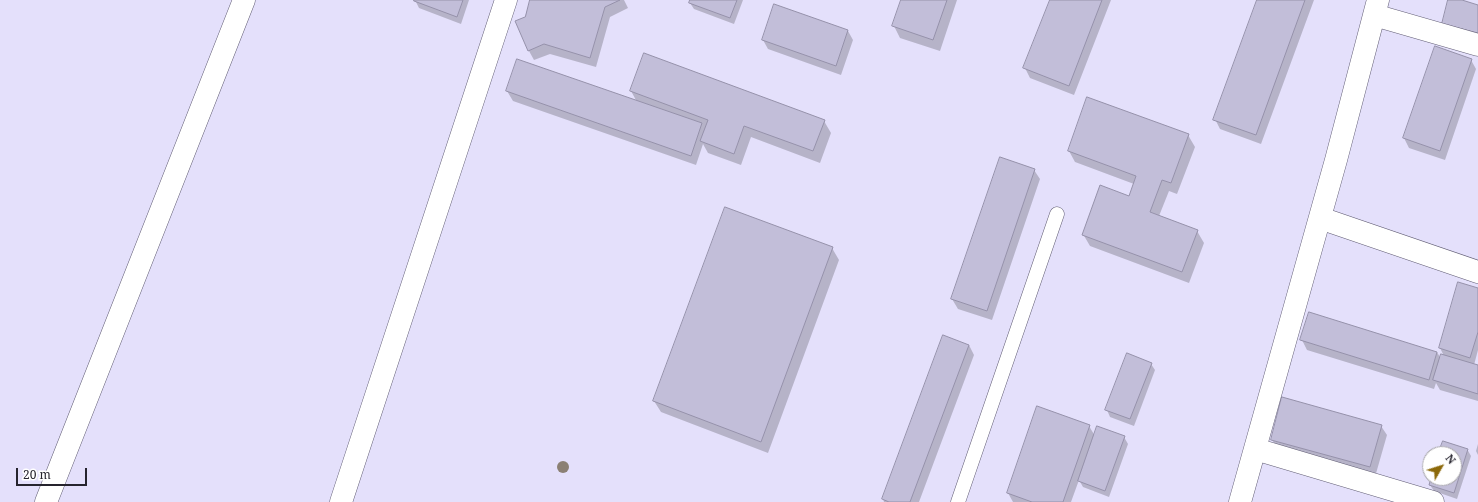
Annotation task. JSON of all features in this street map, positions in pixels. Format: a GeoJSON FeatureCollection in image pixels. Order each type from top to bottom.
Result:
{"type":"FeatureCollection","features":[{"type":"Feature","properties":{"kind":"street"},"geometry":{"type":"LineString","coordinates":[[46,502],[244,0]]}},
{"type":"Feature","properties":{"kind":"street"},"geometry":{"type":"LineString","coordinates":[[341,502],[506,0]]}},
{"type":"Feature","properties":{"kind":"street"},"geometry":{"type":"LineString","coordinates":[[1240,502],[1320,218],[1376,7],[1478,45]]}},
{"type":"Feature","properties":{"kind":"street"},"geometry":{"type":"LineString","coordinates":[[1320,218],[1478,272]]}},
{"type":"Feature","properties":{"kind":"street"},"geometry":{"type":"LineString","coordinates":[[1255,449],[1433,502]]}},
{"type":"Feature","properties":{"kind":"lane"},"geometry":{"type":"LineString","coordinates":[[958,502],[1057,214]]}},
{"type":"Feature","properties":{"kind":"building"},"geometry":{"type":"Polygon","coordinates":[[[414,0],[463,0],[457,17],[414,0]]]}},
{"type":"Feature","properties":{"kind":"building"},"geometry":{"type":"Polygon","coordinates":[[[530,0],[620,0],[605,7],[590,58],[544,44],[528,51],[515,21],[525,17],[530,0]]]}},
{"type":"Feature","properties":{"kind":"building"},"geometry":{"type":"Polygon","coordinates":[[[690,0],[737,0],[730,18],[689,3],[690,0]]]}},
{"type":"Feature","properties":{"kind":"building"},"geometry":{"type":"Polygon","coordinates":[[[901,0],[947,0],[933,40],[892,26],[901,0]]]}},
{"type":"Feature","properties":{"kind":"building"},"geometry":{"type":"Polygon","coordinates":[[[1050,0],[1102,0],[1069,86],[1023,68],[1050,0]]]}},
{"type":"Feature","properties":{"kind":"building"},"geometry":{"type":"Polygon","coordinates":[[[1257,0],[1305,0],[1256,135],[1213,120],[1257,0]]]}},
{"type":"Feature","properties":{"kind":"building"},"geometry":{"type":"Polygon","coordinates":[[[1448,0],[1462,0],[1478,5],[1478,33],[1442,24],[1448,0]]]}},
{"type":"Feature","properties":{"kind":"building"},"geometry":{"type":"Polygon","coordinates":[[[774,4],[848,30],[836,66],[762,40],[774,4]]]}},
{"type":"Feature","properties":{"kind":"building"},"geometry":{"type":"Polygon","coordinates":[[[1435,46],[1472,59],[1440,151],[1403,138],[1435,46]]]}},
{"type":"Feature","properties":{"kind":"building"},"geometry":{"type":"Polygon","coordinates":[[[644,53],[825,120],[813,151],[744,126],[734,154],[700,141],[708,120],[630,91],[644,53]]]}},
{"type":"Feature","properties":{"kind":"building"},"geometry":{"type":"Polygon","coordinates":[[[517,59],[702,123],[691,156],[506,91],[517,59]]]}},
{"type":"Feature","properties":{"kind":"building"},"geometry":{"type":"Polygon","coordinates":[[[1087,97],[1189,134],[1171,183],[1162,180],[1150,212],[1198,230],[1182,272],[1082,235],[1100,185],[1129,196],[1136,176],[1068,151],[1087,97]]]}},
{"type":"Feature","properties":{"kind":"building"},"geometry":{"type":"Polygon","coordinates":[[[1000,157],[1035,169],[987,311],[951,299],[1000,157]]]}},
{"type":"Feature","properties":{"kind":"building"},"geometry":{"type":"Polygon","coordinates":[[[725,207],[833,247],[761,442],[653,401],[725,207]]]}},
{"type":"Feature","properties":{"kind":"building"},"geometry":{"type":"Polygon","coordinates":[[[1458,282],[1478,288],[1478,332],[1470,358],[1439,348],[1458,282]]]}},
{"type":"Feature","properties":{"kind":"building"},"geometry":{"type":"Polygon","coordinates":[[[1309,312],[1437,352],[1429,380],[1300,340],[1309,312]]]}},
{"type":"Feature","properties":{"kind":"building"},"geometry":{"type":"Polygon","coordinates":[[[943,335],[969,345],[910,502],[889,502],[882,499],[943,335]]]}},
{"type":"Feature","properties":{"kind":"building"},"geometry":{"type":"Polygon","coordinates":[[[1127,353],[1152,363],[1130,419],[1105,410],[1127,353]]]}},
{"type":"Feature","properties":{"kind":"building"},"geometry":{"type":"Polygon","coordinates":[[[1441,354],[1478,365],[1478,394],[1433,380],[1441,354]]]}},
{"type":"Feature","properties":{"kind":"building"},"geometry":{"type":"Polygon","coordinates":[[[1282,397],[1382,425],[1370,467],[1271,440],[1282,397]]]}},
{"type":"Feature","properties":{"kind":"building"},"geometry":{"type":"Polygon","coordinates":[[[1037,406],[1090,425],[1063,502],[1032,502],[1007,493],[1037,406]]]}},
{"type":"Feature","properties":{"kind":"building"},"geometry":{"type":"Polygon","coordinates":[[[1097,426],[1125,436],[1105,491],[1078,481],[1097,426]]]}},
{"type":"Feature","properties":{"kind":"building"},"geometry":{"type":"Polygon","coordinates":[[[1443,441],[1459,446],[1441,446],[1443,441]]]}},
{"type":"Feature","properties":{"kind":"building"},"geometry":{"type":"Polygon","coordinates":[[[1462,447],[1468,449],[1462,468],[1462,447]]]}},
{"type":"Feature","properties":{"kind":"building"},"geometry":{"type":"Polygon","coordinates":[[[1432,486],[1456,486],[1454,493],[1432,486]]]}}]}
